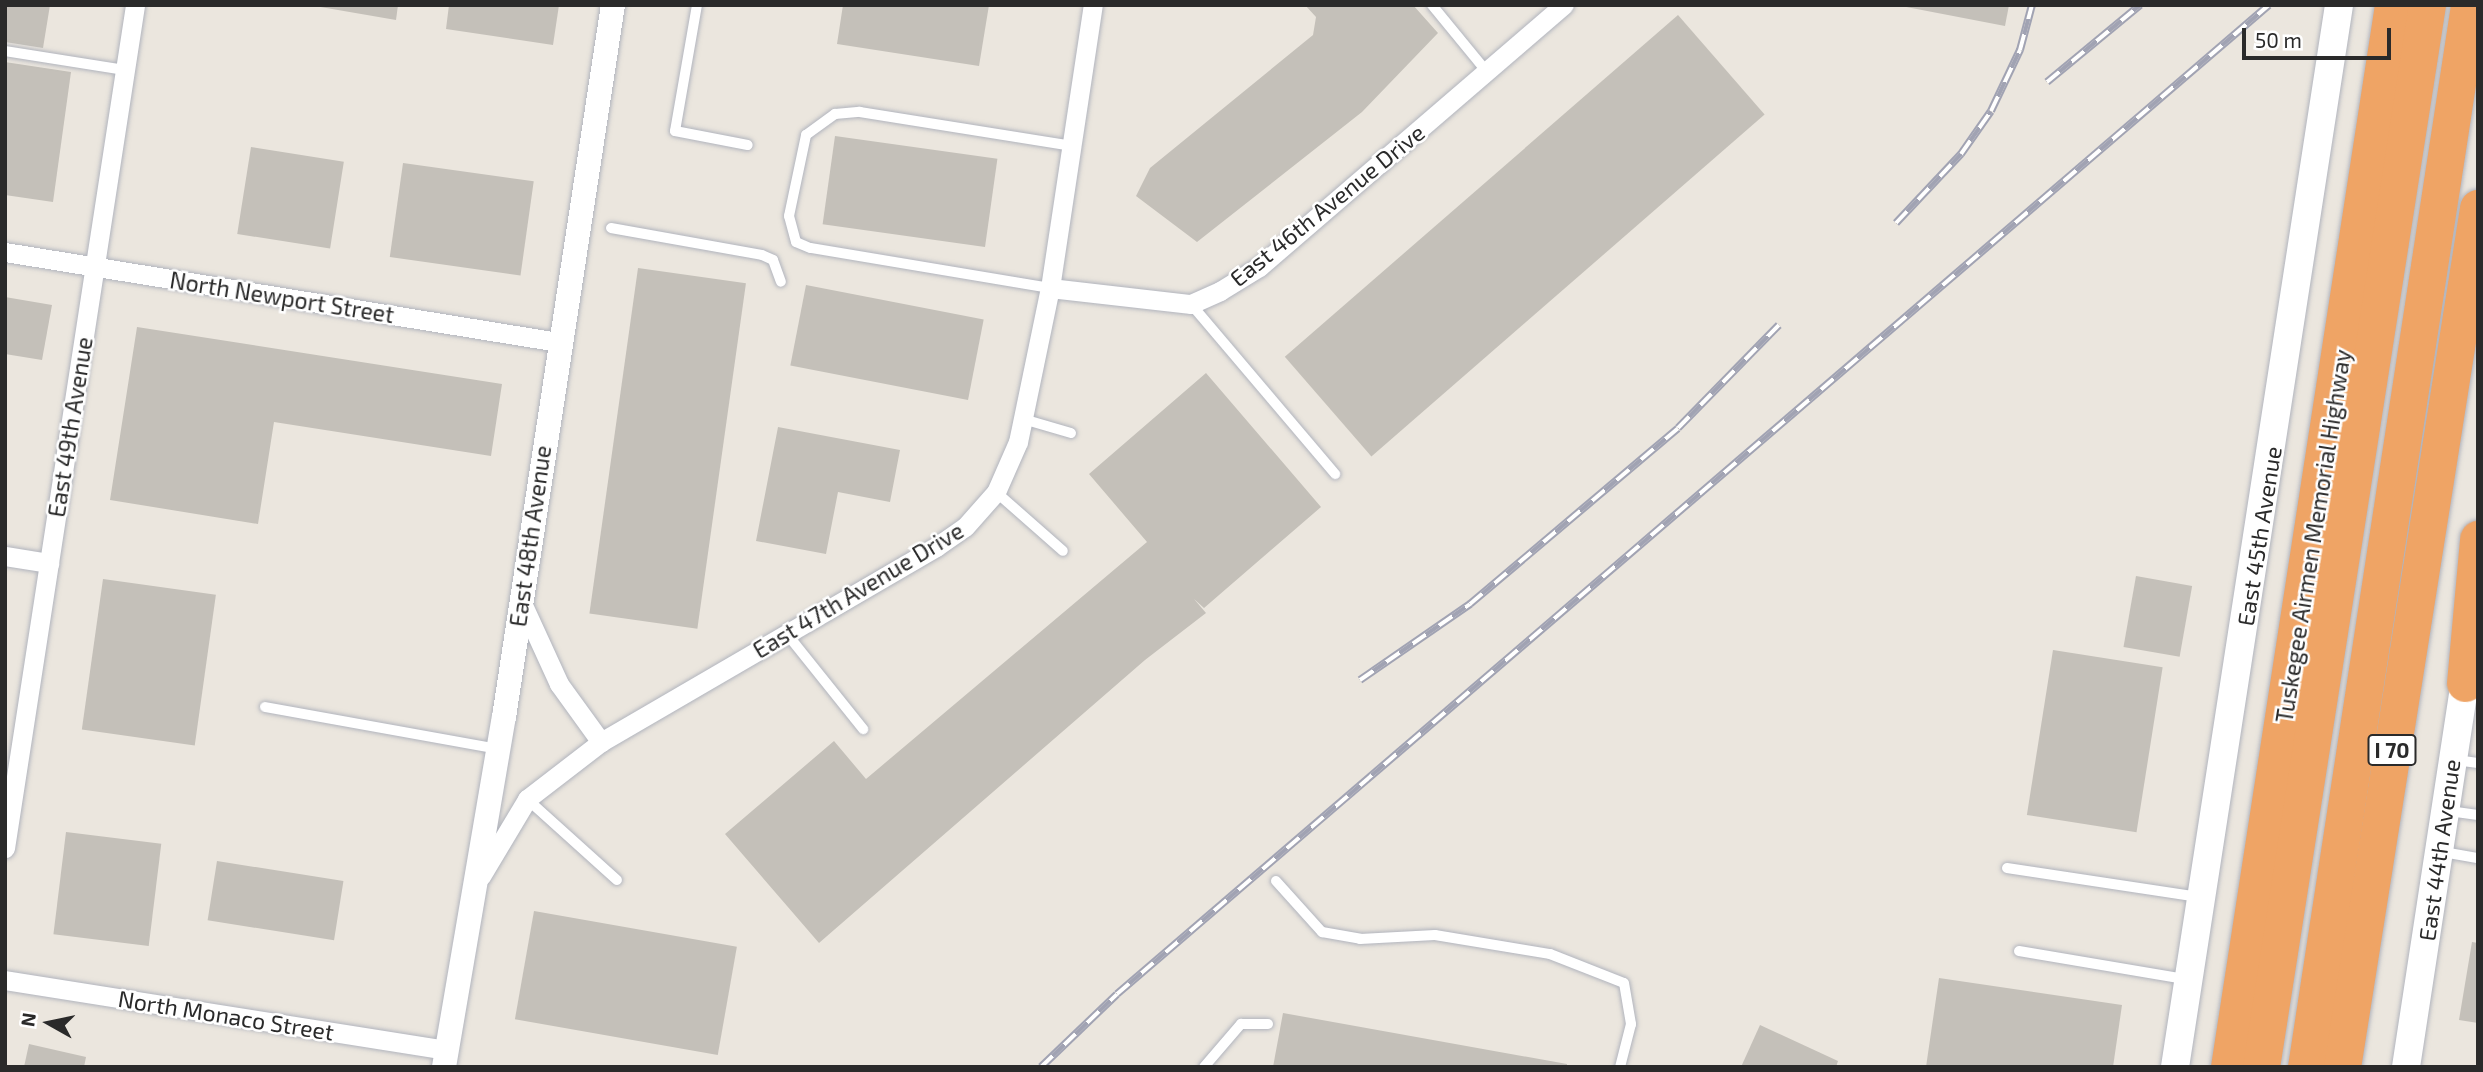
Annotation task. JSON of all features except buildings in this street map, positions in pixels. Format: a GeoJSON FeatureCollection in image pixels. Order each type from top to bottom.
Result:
{"type":"FeatureCollection","features":[{"type":"Feature","properties":{"kind":"highway","name":"Tuskegee Airmen Memorial Highway"},"geometry":{"type":"LineString","coordinates":[[2230,1067],[2393,5]]}},
{"type":"Feature","properties":{"kind":"highway"},"geometry":{"type":"LineString","coordinates":[[2261,1067],[2427,5]]}},
{"type":"Feature","properties":{"kind":"highway"},"geometry":{"type":"LineString","coordinates":[[2306,1067],[2469,5]]}},
{"type":"Feature","properties":{"kind":"highway","name":"I 70"},"geometry":{"type":"LineString","coordinates":[[2342,1067],[2478,208]]}},
{"type":"Feature","properties":{"kind":"highway"},"geometry":{"type":"LineString","coordinates":[[2441,434],[2478,295]]}},
{"type":"Feature","properties":{"kind":"highway"},"geometry":{"type":"LineString","coordinates":[[2465,683],[2478,539]]}},
{"type":"Feature","properties":{"kind":"main road","name":"East 45th Avenue"},"geometry":{"type":"LineString","coordinates":[[2175,1067],[2339,5]]}},
{"type":"Feature","properties":{"kind":"main road","name":"East 44th Avenue"},"geometry":{"type":"LineString","coordinates":[[2406,1067],[2445,810],[2465,761],[2465,683]]}},
{"type":"Feature","properties":{"kind":"street","name":"East 49th Avenue"},"geometry":{"type":"LineString","coordinates":[[5,848],[135,5]]}},
{"type":"Feature","properties":{"kind":"street","name":"East 48th Avenue"},"geometry":{"type":"LineString","coordinates":[[445,1058],[498,749],[558,342],[613,5]]}},
{"type":"Feature","properties":{"kind":"street","name":"East 47th Avenue Drive"},"geometry":{"type":"LineString","coordinates":[[472,893],[527,799],[600,741],[936,547],[965,527],[996,492],[1023,419],[1051,288],[1093,5]]}},
{"type":"Feature","properties":{"kind":"street","name":"East 46th Avenue Drive"},"geometry":{"type":"LineString","coordinates":[[1191,304],[1259,267],[1564,5]]}},
{"type":"Feature","properties":{"kind":"street","name":"North Newport Street"},"geometry":{"type":"LineString","coordinates":[[5,252],[558,342]]}},
{"type":"Feature","properties":{"kind":"street"},"geometry":{"type":"LineString","coordinates":[[1051,288],[1191,304]]}},
{"type":"Feature","properties":{"kind":"street"},"geometry":{"type":"LineString","coordinates":[[5,556],[49,563]]}},
{"type":"Feature","properties":{"kind":"street"},"geometry":{"type":"LineString","coordinates":[[521,601],[559,684],[600,741]]}},
{"type":"Feature","properties":{"kind":"street","name":"East 44th Avenue"},"geometry":{"type":"LineString","coordinates":[[2465,683],[2478,634]]}},
{"type":"Feature","properties":{"kind":"street","name":"North Monaco Street"},"geometry":{"type":"LineString","coordinates":[[5,980],[445,1058]]}},
{"type":"Feature","properties":{"kind":"lane"},"geometry":{"type":"LineString","coordinates":[[697,5],[675,131],[748,145]]}},
{"type":"Feature","properties":{"kind":"lane"},"geometry":{"type":"LineString","coordinates":[[1432,5],[1487,72]]}},
{"type":"Feature","properties":{"kind":"lane"},"geometry":{"type":"LineString","coordinates":[[5,51],[125,70]]}},
{"type":"Feature","properties":{"kind":"lane"},"geometry":{"type":"LineString","coordinates":[[1051,288],[810,248],[796,242],[789,216],[806,135],[835,114],[860,112],[1072,146]]}},
{"type":"Feature","properties":{"kind":"lane"},"geometry":{"type":"LineString","coordinates":[[611,228],[762,254],[780,270],[781,282]]}},
{"type":"Feature","properties":{"kind":"lane"},"geometry":{"type":"LineString","coordinates":[[1191,304],[1335,474]]}},
{"type":"Feature","properties":{"kind":"lane"},"geometry":{"type":"LineString","coordinates":[[1023,419],[1071,433]]}},
{"type":"Feature","properties":{"kind":"lane"},"geometry":{"type":"LineString","coordinates":[[996,492],[1062,551]]}},
{"type":"Feature","properties":{"kind":"lane"},"geometry":{"type":"LineString","coordinates":[[787,634],[863,729]]}},
{"type":"Feature","properties":{"kind":"lane"},"geometry":{"type":"LineString","coordinates":[[265,707],[498,749]]}},
{"type":"Feature","properties":{"kind":"lane"},"geometry":{"type":"LineString","coordinates":[[527,799],[617,880]]}},
{"type":"Feature","properties":{"kind":"lane"},"geometry":{"type":"LineString","coordinates":[[2445,810],[2478,815]]}},
{"type":"Feature","properties":{"kind":"lane"},"geometry":{"type":"LineString","coordinates":[[2439,852],[2478,858]]}},
{"type":"Feature","properties":{"kind":"lane"},"geometry":{"type":"LineString","coordinates":[[2007,868],[2203,898]]}},
{"type":"Feature","properties":{"kind":"lane"},"geometry":{"type":"LineString","coordinates":[[1276,881],[1322,932],[1360,939],[1435,936],[1550,954],[1624,983],[1631,1024],[1620,1067]]}},
{"type":"Feature","properties":{"kind":"lane"},"geometry":{"type":"LineString","coordinates":[[2019,951],[2189,980]]}},
{"type":"Feature","properties":{"kind":"lane"},"geometry":{"type":"LineString","coordinates":[[1204,1067],[1241,1024],[1268,1024]]}},
{"type":"Feature","properties":{"kind":"railway"},"geometry":{"type":"LineString","coordinates":[[1896,223],[1961,154],[1991,111],[2020,50],[2032,5]]}},
{"type":"Feature","properties":{"kind":"railway"},"geometry":{"type":"LineString","coordinates":[[2047,82],[2140,5]]}},
{"type":"Feature","properties":{"kind":"railway"},"geometry":{"type":"LineString","coordinates":[[1041,1067],[1117,994],[2269,5]]}},
{"type":"Feature","properties":{"kind":"railway"},"geometry":{"type":"LineString","coordinates":[[1360,680],[1470,604],[1678,428],[1779,325]]}}]}
